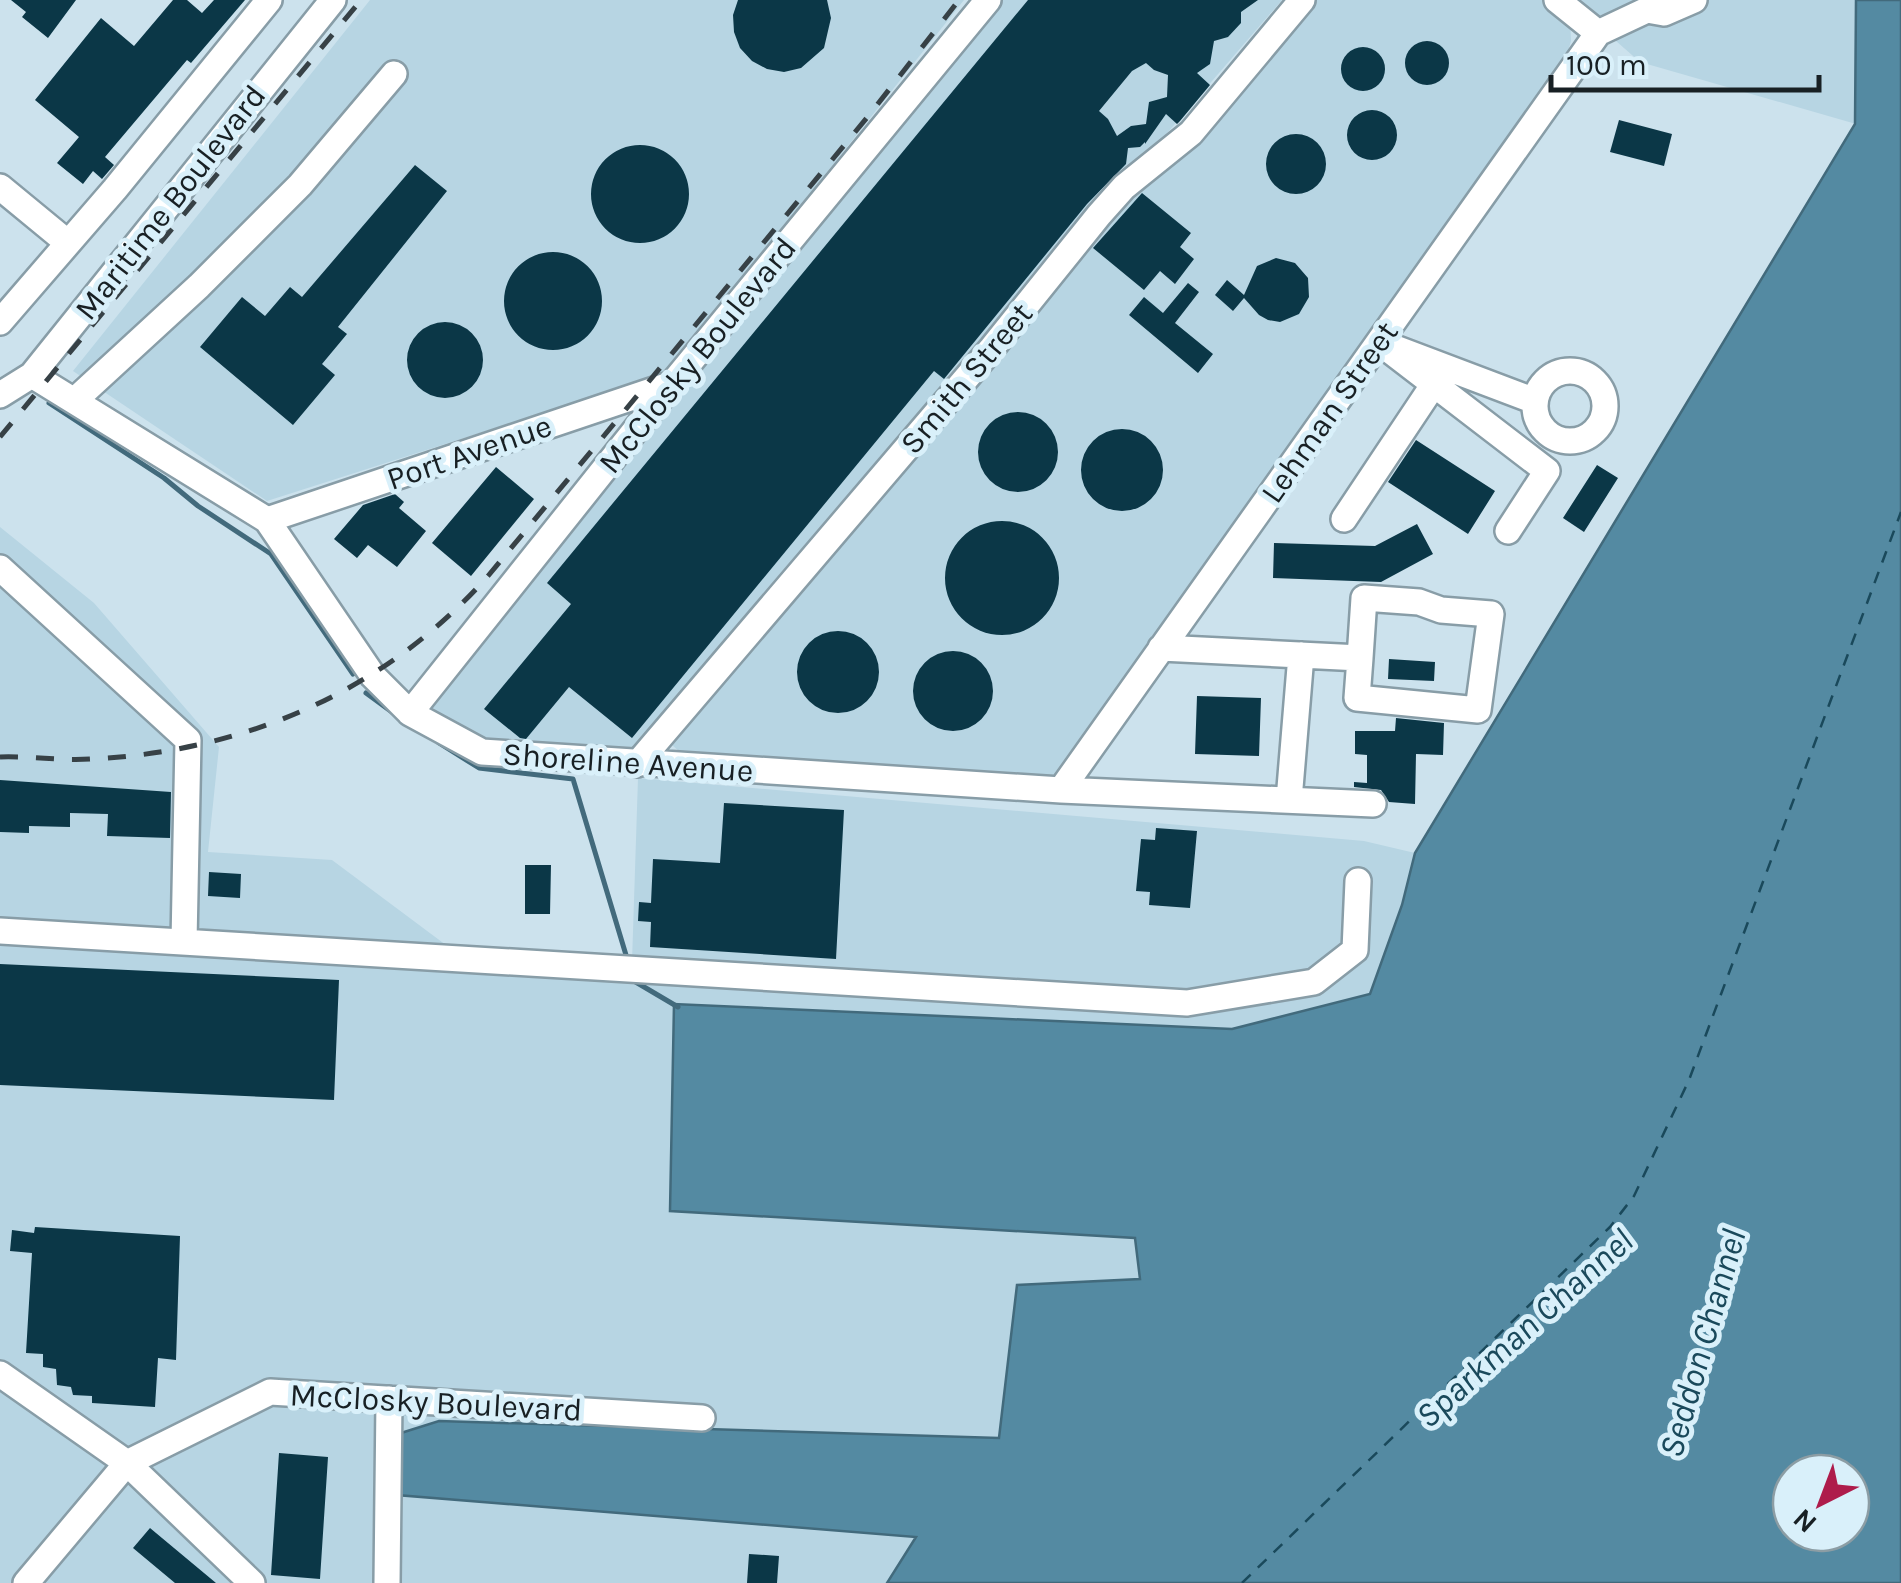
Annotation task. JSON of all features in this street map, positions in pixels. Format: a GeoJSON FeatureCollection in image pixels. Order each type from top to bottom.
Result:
{"type":"FeatureCollection","features":[{"type":"Feature","properties":{"kind":"street"},"geometry":{"type":"LineString","coordinates":[[0,322],[269,0]]}},
{"type":"Feature","properties":{"kind":"street","name":"Maritime Boulevard"},"geometry":{"type":"LineString","coordinates":[[0,395],[32,375],[333,0]]}},
{"type":"Feature","properties":{"kind":"street","name":"McClosky Boulevard"},"geometry":{"type":"LineString","coordinates":[[410,713],[672,384],[988,0]]}},
{"type":"Feature","properties":{"kind":"street","name":"Smith Street"},"geometry":{"type":"LineString","coordinates":[[637,764],[1124,187],[1191,133],[1302,0]]}},
{"type":"Feature","properties":{"kind":"street"},"geometry":{"type":"LineString","coordinates":[[1558,0],[1598,34],[1653,5],[1664,14],[1694,0]]}},
{"type":"Feature","properties":{"kind":"street","name":"Lehman Street"},"geometry":{"type":"LineString","coordinates":[[1061,790],[1598,34]]}},
{"type":"Feature","properties":{"kind":"street"},"geometry":{"type":"LineString","coordinates":[[74,400],[187,298],[300,185],[394,74]]}},
{"type":"Feature","properties":{"kind":"street"},"geometry":{"type":"LineString","coordinates":[[0,187],[68,243]]}},
{"type":"Feature","properties":{"kind":"street"},"geometry":{"type":"LineString","coordinates":[[1379,342],[1547,471],[1508,531]]}},
{"type":"Feature","properties":{"kind":"street"},"geometry":{"type":"LineString","coordinates":[[1379,342],[1536,401]]}},
{"type":"Feature","properties":{"kind":"street","name":"Shoreline Avenue"},"geometry":{"type":"LineString","coordinates":[[32,375],[267,520],[373,676],[410,713],[482,752],[1061,790],[1372,804]]}},
{"type":"Feature","properties":{"kind":"street","name":"Port Avenue"},"geometry":{"type":"LineString","coordinates":[[267,520],[672,384]]}},
{"type":"Feature","properties":{"kind":"street"},"geometry":{"type":"LineString","coordinates":[[1344,520],[1434,384]]}},
{"type":"Feature","properties":{"kind":"street"},"geometry":{"type":"LineString","coordinates":[[0,568],[188,740],[184,942]]}},
{"type":"Feature","properties":{"kind":"street"},"geometry":{"type":"LineString","coordinates":[[1364,598],[1491,614],[1478,710],[1357,698],[1360,658],[1364,598]]}},
{"type":"Feature","properties":{"kind":"street"},"geometry":{"type":"LineString","coordinates":[[1161,648],[1360,658]]}},
{"type":"Feature","properties":{"kind":"street"},"geometry":{"type":"LineString","coordinates":[[1289,800],[1301,656]]}},
{"type":"Feature","properties":{"kind":"street"},"geometry":{"type":"LineString","coordinates":[[0,931],[1187,1003],[1314,982],[1355,950],[1358,881]]}},
{"type":"Feature","properties":{"kind":"street"},"geometry":{"type":"LineString","coordinates":[[0,1374],[127,1463],[252,1583]]}},
{"type":"Feature","properties":{"kind":"street","name":"McClosky Boulevard"},"geometry":{"type":"LineString","coordinates":[[26,1583],[127,1463],[270,1392],[702,1418]]}},
{"type":"Feature","properties":{"kind":"street"},"geometry":{"type":"LineString","coordinates":[[387,1583],[389,1400]]}},
{"type":"Feature","properties":{"kind":"shaded area"},"geometry":{"type":"Polygon","coordinates":[[[370,0],[964,0],[667,373],[267,501],[73,371],[370,0]]]}},
{"type":"Feature","properties":{"kind":"shaded area"},"geometry":{"type":"Polygon","coordinates":[[[1003,0],[1282,0],[633,752],[498,744],[469,735],[438,716],[427,706],[1003,0]]]}},
{"type":"Feature","properties":{"kind":"shaded area"},"geometry":{"type":"Polygon","coordinates":[[[1311,0],[1549,0],[1570,17],[1571,41],[1564,65],[1060,774],[1044,781],[688,759],[672,745],[1123,203],[1311,0]]]}},
{"type":"Feature","properties":{"kind":"shaded area"},"geometry":{"type":"Polygon","coordinates":[[[1569,0],[1856,0],[1856,124],[1640,62],[1569,0]]]}},
{"type":"Feature","properties":{"kind":"shaded area"},"geometry":{"type":"Polygon","coordinates":[[[0,527],[94,603],[219,747],[208,852],[332,860],[462,957],[632,962],[638,778],[1364,841],[1415,853],[1402,905],[1370,994],[1232,1029],[674,1004],[670,1211],[1135,1238],[1140,1279],[1017,1285],[1000,1439],[917,1537],[887,1583],[0,1583],[0,527]]]}},
{"type":"Feature","properties":{"kind":"water"},"geometry":{"type":"Polygon","coordinates":[[[1856,0],[1901,0],[1901,1583],[887,1583],[916,1537],[397,1495],[401,1433],[439,1421],[999,1438],[1017,1285],[1140,1279],[1135,1238],[670,1211],[674,1004],[1232,1029],[1370,994],[1402,905],[1415,853],[1855,124],[1856,0]]]}},
{"type":"Feature","properties":{"kind":"building"},"geometry":{"type":"Polygon","coordinates":[[[11,0],[76,0],[48,38],[22,17],[26,12],[11,0]]]}},
{"type":"Feature","properties":{"kind":"building"},"geometry":{"type":"Polygon","coordinates":[[[173,0],[187,0],[202,13],[214,0],[245,0],[191,63],[187,60],[105,157],[114,165],[102,179],[93,171],[83,184],[57,163],[79,137],[35,100],[101,18],[134,46],[173,0]]]}},
{"type":"Feature","properties":{"kind":"building"},"geometry":{"type":"Polygon","coordinates":[[[738,0],[827,0],[831,18],[824,48],[801,68],[784,72],[752,61],[740,48],[734,32],[733,15],[738,0]]]}},
{"type":"Feature","properties":{"kind":"building"},"geometry":{"type":"Polygon","coordinates":[[[1028,0],[1258,0],[1241,12],[1241,23],[1228,37],[1214,41],[1210,64],[1197,73],[1210,85],[1180,121],[1177,124],[1166,114],[1145,144],[1128,148],[1126,164],[1087,204],[944,379],[934,371],[632,738],[569,687],[526,739],[484,709],[571,604],[547,583],[1028,0]],[[1146,63],[1132,71],[1099,111],[1117,136],[1131,126],[1146,124],[1149,102],[1167,97],[1168,75],[1146,63]]]}},
{"type":"Feature","properties":{"kind":"building"},"geometry":{"type":"Polygon","coordinates":[[[1427,41],[1442,48],[1449,63],[1442,78],[1427,85],[1412,78],[1405,63],[1412,48],[1427,41]]]}},
{"type":"Feature","properties":{"kind":"building"},"geometry":{"type":"Polygon","coordinates":[[[1363,47],[1378,54],[1385,69],[1378,84],[1363,91],[1348,84],[1341,69],[1348,54],[1363,47]]]}},
{"type":"Feature","properties":{"kind":"building"},"geometry":{"type":"Polygon","coordinates":[[[1372,110],[1389,118],[1397,135],[1389,152],[1372,160],[1355,152],[1347,135],[1355,118],[1372,110]]]}},
{"type":"Feature","properties":{"kind":"building"},"geometry":{"type":"Polygon","coordinates":[[[1619,120],[1672,134],[1664,166],[1610,152],[1619,120]]]}},
{"type":"Feature","properties":{"kind":"building"},"geometry":{"type":"Polygon","coordinates":[[[1296,134],[1317,143],[1326,164],[1317,185],[1296,194],[1275,185],[1266,164],[1275,143],[1296,134]]]}},
{"type":"Feature","properties":{"kind":"building"},"geometry":{"type":"Polygon","coordinates":[[[640,145],[659,149],[675,159],[685,175],[689,194],[685,213],[675,229],[659,239],[640,243],[621,239],[605,229],[595,213],[591,194],[595,175],[605,159],[621,149],[640,145]]]}},
{"type":"Feature","properties":{"kind":"building"},"geometry":{"type":"Polygon","coordinates":[[[415,165],[447,191],[338,327],[347,334],[322,364],[335,375],[293,425],[200,347],[242,297],[265,316],[290,287],[302,297],[415,165]]]}},
{"type":"Feature","properties":{"kind":"building"},"geometry":{"type":"Polygon","coordinates":[[[1142,193],[1191,233],[1180,247],[1194,259],[1175,284],[1160,271],[1144,290],[1093,248],[1142,193]]]}},
{"type":"Feature","properties":{"kind":"building"},"geometry":{"type":"Polygon","coordinates":[[[553,252],[572,256],[588,266],[598,282],[602,301],[598,320],[588,336],[572,346],[553,350],[534,346],[518,336],[508,320],[504,301],[508,282],[518,266],[534,256],[553,252]]]}},
{"type":"Feature","properties":{"kind":"building"},"geometry":{"type":"Polygon","coordinates":[[[1276,258],[1295,263],[1308,278],[1309,297],[1299,314],[1280,322],[1268,320],[1244,298],[1233,311],[1215,295],[1227,280],[1244,295],[1257,266],[1276,258]]]}},
{"type":"Feature","properties":{"kind":"building"},"geometry":{"type":"Polygon","coordinates":[[[1188,283],[1199,292],[1175,323],[1213,354],[1198,373],[1129,315],[1144,297],[1163,313],[1188,283]]]}},
{"type":"Feature","properties":{"kind":"building"},"geometry":{"type":"Polygon","coordinates":[[[445,322],[472,333],[483,360],[472,387],[445,398],[418,387],[407,360],[418,333],[445,322]]]}},
{"type":"Feature","properties":{"kind":"building"},"geometry":{"type":"Polygon","coordinates":[[[1018,412],[1033,415],[1046,424],[1055,437],[1055,467],[1046,480],[1033,489],[1018,492],[1003,489],[990,480],[981,467],[978,452],[981,437],[990,424],[1003,415],[1018,412]]]}},
{"type":"Feature","properties":{"kind":"building"},"geometry":{"type":"Polygon","coordinates":[[[1122,429],[1138,432],[1151,441],[1160,454],[1160,486],[1151,499],[1138,508],[1122,511],[1106,508],[1093,499],[1084,486],[1081,470],[1084,454],[1093,441],[1106,432],[1122,429]]]}},
{"type":"Feature","properties":{"kind":"building"},"geometry":{"type":"Polygon","coordinates":[[[1416,440],[1495,491],[1468,534],[1388,482],[1416,440]]]}},
{"type":"Feature","properties":{"kind":"building"},"geometry":{"type":"Polygon","coordinates":[[[1597,465],[1618,478],[1584,532],[1563,518],[1597,465]]]}},
{"type":"Feature","properties":{"kind":"building"},"geometry":{"type":"Polygon","coordinates":[[[496,467],[534,499],[471,576],[432,543],[496,467]]]}},
{"type":"Feature","properties":{"kind":"building"},"geometry":{"type":"Polygon","coordinates":[[[395,494],[404,502],[399,508],[426,531],[397,567],[368,545],[357,558],[334,539],[363,505],[395,494]]]}},
{"type":"Feature","properties":{"kind":"building"},"geometry":{"type":"Polygon","coordinates":[[[1002,521],[1024,525],[1042,538],[1055,556],[1059,578],[1055,600],[1042,618],[1024,631],[1002,635],[980,631],[962,618],[949,600],[945,578],[949,556],[962,538],[980,525],[1002,521]]]}},
{"type":"Feature","properties":{"kind":"building"},"geometry":{"type":"Polygon","coordinates":[[[1417,524],[1433,554],[1381,582],[1273,578],[1274,543],[1375,546],[1417,524]]]}},
{"type":"Feature","properties":{"kind":"building"},"geometry":{"type":"Polygon","coordinates":[[[838,631],[854,634],[867,643],[876,656],[876,688],[867,701],[854,710],[838,713],[822,710],[809,701],[800,688],[797,672],[800,656],[809,643],[822,634],[838,631]]]}},
{"type":"Feature","properties":{"kind":"building"},"geometry":{"type":"Polygon","coordinates":[[[953,651],[968,654],[981,663],[990,676],[990,706],[981,719],[968,728],[953,731],[938,728],[925,719],[916,706],[913,691],[916,676],[925,663],[938,654],[953,651]]]}},
{"type":"Feature","properties":{"kind":"building"},"geometry":{"type":"Polygon","coordinates":[[[1389,659],[1435,662],[1434,681],[1388,679],[1389,659]]]}},
{"type":"Feature","properties":{"kind":"building"},"geometry":{"type":"Polygon","coordinates":[[[1197,696],[1261,698],[1259,756],[1195,754],[1197,696]]]}},
{"type":"Feature","properties":{"kind":"building"},"geometry":{"type":"Polygon","coordinates":[[[1396,718],[1444,723],[1443,755],[1416,754],[1415,804],[1389,802],[1381,790],[1354,787],[1354,782],[1367,783],[1367,755],[1355,754],[1355,731],[1395,731],[1396,718]]]}},
{"type":"Feature","properties":{"kind":"building"},"geometry":{"type":"Polygon","coordinates":[[[0,780],[171,792],[170,838],[107,836],[108,814],[70,813],[70,827],[29,826],[29,833],[0,832],[0,780]]]}},
{"type":"Feature","properties":{"kind":"building"},"geometry":{"type":"Polygon","coordinates":[[[724,803],[844,810],[836,959],[650,947],[651,922],[638,921],[639,902],[651,903],[653,859],[720,863],[724,803]]]}},
{"type":"Feature","properties":{"kind":"building"},"geometry":{"type":"Polygon","coordinates":[[[1156,828],[1197,831],[1190,908],[1149,905],[1150,892],[1136,891],[1141,839],[1155,840],[1156,828]]]}},
{"type":"Feature","properties":{"kind":"building"},"geometry":{"type":"Polygon","coordinates":[[[525,865],[551,865],[550,914],[525,914],[525,865]]]}},
{"type":"Feature","properties":{"kind":"building"},"geometry":{"type":"Polygon","coordinates":[[[209,872],[241,874],[240,898],[208,896],[209,872]]]}},
{"type":"Feature","properties":{"kind":"building"},"geometry":{"type":"Polygon","coordinates":[[[0,964],[339,980],[334,1100],[0,1085],[0,964]]]}},
{"type":"Feature","properties":{"kind":"building"},"geometry":{"type":"Polygon","coordinates":[[[35,1227],[180,1236],[176,1360],[158,1358],[155,1407],[92,1403],[92,1396],[73,1395],[71,1387],[57,1385],[56,1369],[43,1367],[43,1354],[26,1353],[32,1253],[10,1251],[12,1230],[34,1233],[35,1227]]]}},
{"type":"Feature","properties":{"kind":"building"},"geometry":{"type":"Polygon","coordinates":[[[279,1453],[328,1457],[320,1579],[271,1575],[279,1453]]]}},
{"type":"Feature","properties":{"kind":"building"},"geometry":{"type":"Polygon","coordinates":[[[150,1528],[216,1583],[175,1583],[133,1548],[150,1528]]]}},
{"type":"Feature","properties":{"kind":"building"},"geometry":{"type":"Polygon","coordinates":[[[749,1554],[779,1556],[777,1583],[747,1583],[749,1554]]]}},
{"type":"Feature","properties":{"kind":"waterway"},"geometry":{"type":"LineString","coordinates":[[49,403],[271,554],[353,674]]}},
{"type":"Feature","properties":{"kind":"waterway"},"geometry":{"type":"LineString","coordinates":[[366,693],[396,715]]}},
{"type":"Feature","properties":{"kind":"waterway"},"geometry":{"type":"LineString","coordinates":[[439,743],[479,768],[573,779],[626,955]]}},
{"type":"Feature","properties":{"kind":"waterway"},"geometry":{"type":"LineString","coordinates":[[634,981],[678,1007]]}},
{"type":"Feature","properties":{"kind":"ferry route"},"geometry":{"type":"LineString","coordinates":[[1242,1583],[1610,1227],[1634,1196],[1689,1080],[1901,512]]}},
{"type":"Feature","properties":{"kind":"railway"},"geometry":{"type":"LineString","coordinates":[[0,437],[361,0]]}},
{"type":"Feature","properties":{"kind":"railway"},"geometry":{"type":"LineString","coordinates":[[0,757],[91,759],[203,744],[309,708],[358,683],[404,652],[448,617],[488,576],[870,114],[959,0]]}},
{"type":"Feature","properties":{"kind":"water label","name":"Sparkman Channel"},"geometry":{"type":"Point","coordinates":[1524,1328]}},
{"type":"Feature","properties":{"kind":"water label","name":"Seddon Channel"},"geometry":{"type":"Point","coordinates":[1702,1343]}}]}
